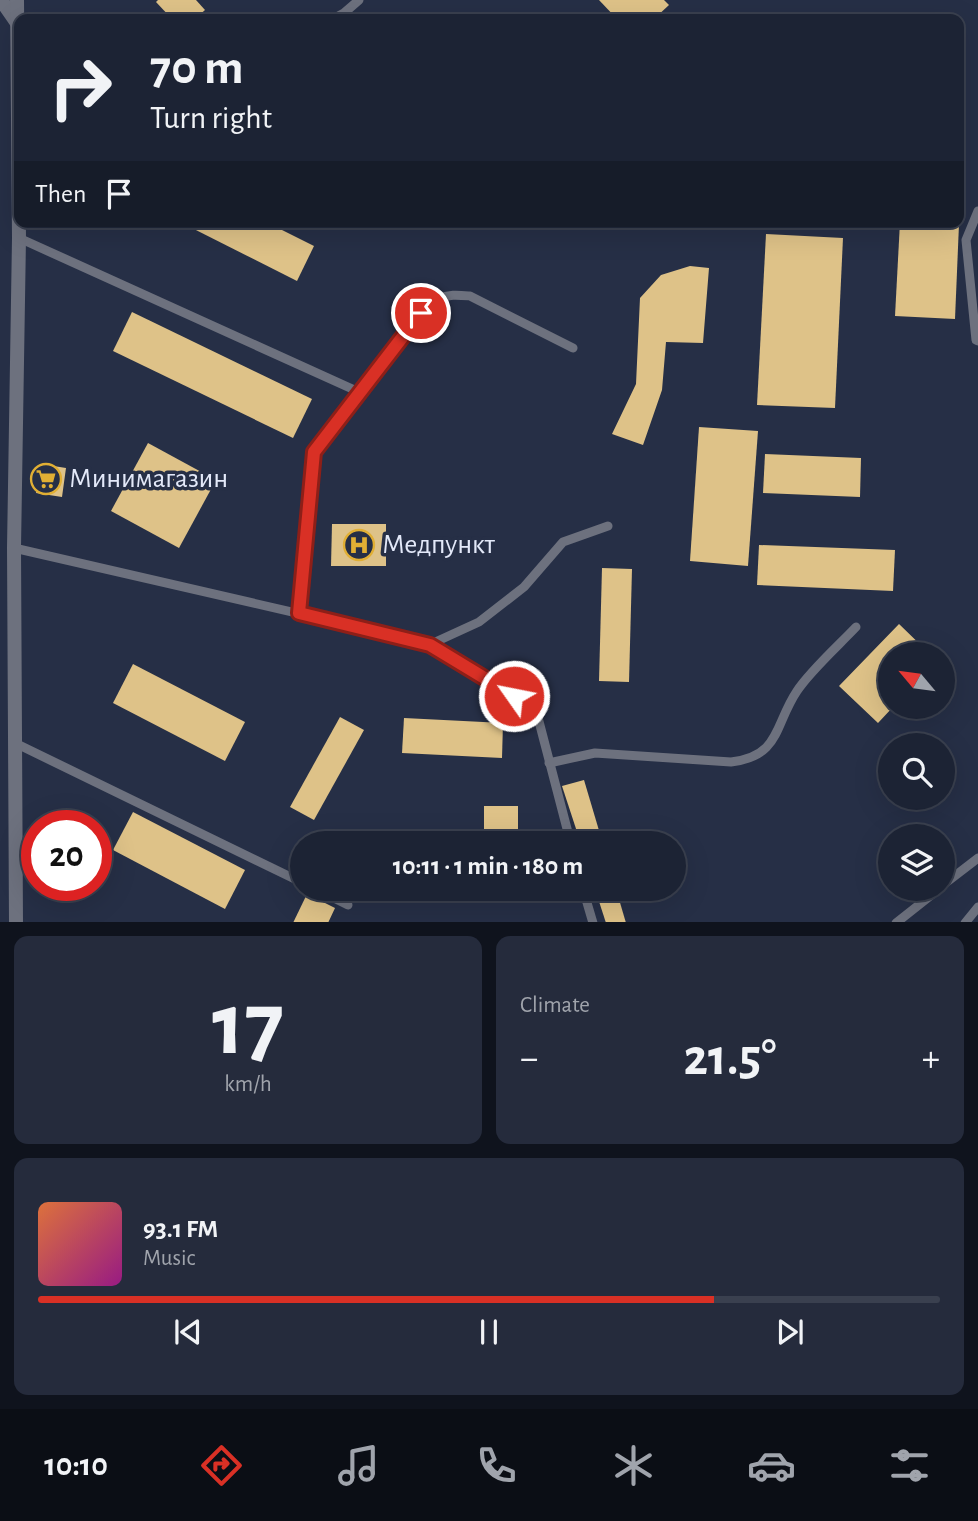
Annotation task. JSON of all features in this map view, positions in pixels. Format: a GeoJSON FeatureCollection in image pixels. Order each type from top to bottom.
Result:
{"type":"FeatureCollection","features":[{"type":"Feature","properties":{"kind":"street"},"geometry":{"type":"LineString","coordinates":[[1,0],[14,19]]}},
{"type":"Feature","properties":{"kind":"street"},"geometry":{"type":"LineString","coordinates":[[16,922],[14,548],[19,228]]}},
{"type":"Feature","properties":{"kind":"lane"},"geometry":{"type":"LineString","coordinates":[[342,14],[359,0]]}},
{"type":"Feature","properties":{"kind":"lane"},"geometry":{"type":"LineString","coordinates":[[978,211],[966,240],[978,341]]}},
{"type":"Feature","properties":{"kind":"lane"},"geometry":{"type":"LineString","coordinates":[[19,238],[359,392]]}},
{"type":"Feature","properties":{"kind":"lane"},"geometry":{"type":"LineString","coordinates":[[299,613],[314,452],[421,313],[435,301],[452,294],[470,296],[573,348]]}},
{"type":"Feature","properties":{"kind":"lane"},"geometry":{"type":"LineString","coordinates":[[430,645],[479,621],[524,587],[563,542],[607,526]]}},
{"type":"Feature","properties":{"kind":"lane"},"geometry":{"type":"LineString","coordinates":[[14,548],[430,645],[536,710],[568,831]]}},
{"type":"Feature","properties":{"kind":"lane"},"geometry":{"type":"LineString","coordinates":[[550,763],[595,753],[731,762],[758,755],[769,746],[776,735],[796,691],[856,627]]}},
{"type":"Feature","properties":{"kind":"lane"},"geometry":{"type":"LineString","coordinates":[[15,743],[290,877]]}},
{"type":"Feature","properties":{"kind":"lane"},"geometry":{"type":"LineString","coordinates":[[955,876],[978,858]]}},
{"type":"Feature","properties":{"kind":"lane"},"geometry":{"type":"LineString","coordinates":[[340,901],[348,905]]}},
{"type":"Feature","properties":{"kind":"lane"},"geometry":{"type":"LineString","coordinates":[[587,901],[593,922]]}},
{"type":"Feature","properties":{"kind":"lane"},"geometry":{"type":"LineString","coordinates":[[896,922],[923,901]]}},
{"type":"Feature","properties":{"kind":"lane"},"geometry":{"type":"LineString","coordinates":[[965,922],[978,907]]}},
{"type":"Feature","properties":{"kind":"building"},"geometry":{"type":"Polygon","coordinates":[[[196,0],[205,10],[201,14],[167,14],[156,2],[196,0]]]}},
{"type":"Feature","properties":{"kind":"building"},"geometry":{"type":"Polygon","coordinates":[[[599,0],[664,0],[669,5],[659,14],[612,14],[599,0]]]}},
{"type":"Feature","properties":{"kind":"building"},"geometry":{"type":"Polygon","coordinates":[[[192,228],[278,228],[314,246],[297,281],[192,228]]]}},
{"type":"Feature","properties":{"kind":"building"},"geometry":{"type":"Polygon","coordinates":[[[900,228],[959,228],[955,319],[895,316],[900,228]]]}},
{"type":"Feature","properties":{"kind":"building"},"geometry":{"type":"Polygon","coordinates":[[[766,234],[843,238],[835,408],[757,405],[766,234]]]}},
{"type":"Feature","properties":{"kind":"building"},"geometry":{"type":"Polygon","coordinates":[[[690,266],[709,268],[703,343],[666,342],[662,390],[643,445],[612,434],[636,384],[640,298],[661,275],[690,266]]]}},
{"type":"Feature","properties":{"kind":"building"},"geometry":{"type":"Polygon","coordinates":[[[132,312],[312,399],[293,438],[113,351],[132,312]]]}},
{"type":"Feature","properties":{"kind":"building"},"geometry":{"type":"Polygon","coordinates":[[[699,427],[758,431],[748,566],[690,561],[699,427]]]}},
{"type":"Feature","properties":{"kind":"building"},"geometry":{"type":"Polygon","coordinates":[[[148,443],[216,480],[179,548],[111,511],[148,443]]]}},
{"type":"Feature","properties":{"kind":"building"},"geometry":{"type":"Polygon","coordinates":[[[765,454],[861,458],[860,497],[763,493],[765,454]]]}},
{"type":"Feature","properties":{"kind":"building"},"geometry":{"type":"Polygon","coordinates":[[[41,464],[66,468],[62,497],[36,493],[38,486],[34,486],[41,464]]]}},
{"type":"Feature","properties":{"kind":"building","name":"Медпункт"},"geometry":{"type":"Polygon","coordinates":[[[332,524],[386,524],[386,566],[331,566],[332,524]]]}},
{"type":"Feature","properties":{"kind":"building"},"geometry":{"type":"Polygon","coordinates":[[[759,545],[895,550],[893,591],[757,585],[759,545]]]}},
{"type":"Feature","properties":{"kind":"building"},"geometry":{"type":"Polygon","coordinates":[[[602,568],[632,569],[629,682],[599,681],[602,568]]]}},
{"type":"Feature","properties":{"kind":"building"},"geometry":{"type":"Polygon","coordinates":[[[899,624],[918,642],[882,642],[899,624]]]}},
{"type":"Feature","properties":{"kind":"building"},"geometry":{"type":"Polygon","coordinates":[[[878,646],[878,719],[882,719],[878,723],[839,686],[878,646]]]}},
{"type":"Feature","properties":{"kind":"building"},"geometry":{"type":"Polygon","coordinates":[[[133,664],[245,722],[225,761],[113,703],[133,664]]]}},
{"type":"Feature","properties":{"kind":"building"},"geometry":{"type":"Polygon","coordinates":[[[340,717],[364,730],[314,820],[290,807],[340,717]]]}},
{"type":"Feature","properties":{"kind":"building"},"geometry":{"type":"Polygon","coordinates":[[[404,718],[503,723],[502,758],[402,753],[404,718]]]}},
{"type":"Feature","properties":{"kind":"building"},"geometry":{"type":"Polygon","coordinates":[[[584,780],[599,831],[577,831],[562,786],[584,780]]]}},
{"type":"Feature","properties":{"kind":"building"},"geometry":{"type":"Polygon","coordinates":[[[484,806],[518,806],[518,831],[484,831],[484,806]]]}},
{"type":"Feature","properties":{"kind":"building"},"geometry":{"type":"Polygon","coordinates":[[[133,812],[245,870],[225,909],[113,850],[133,812]]]}},
{"type":"Feature","properties":{"kind":"building"},"geometry":{"type":"Polygon","coordinates":[[[304,901],[321,901],[335,908],[328,922],[293,922],[304,901]]]}},
{"type":"Feature","properties":{"kind":"building"},"geometry":{"type":"Polygon","coordinates":[[[599,901],[620,901],[626,922],[606,922],[599,901]]]}},
{"type":"Feature","properties":{"kind":"place","name":"Минимагазин"},"geometry":{"type":"Point","coordinates":[46,479]}},
{"type":"Feature","properties":{"kind":"place","name":"Медпункт"},"geometry":{"type":"Point","coordinates":[359,545]}},
{"type":"Feature","properties":{"kind":"route"},"geometry":{"type":"LineString","coordinates":[[421,313],[314,452],[299,613],[430,645],[514,696]]}}]}
